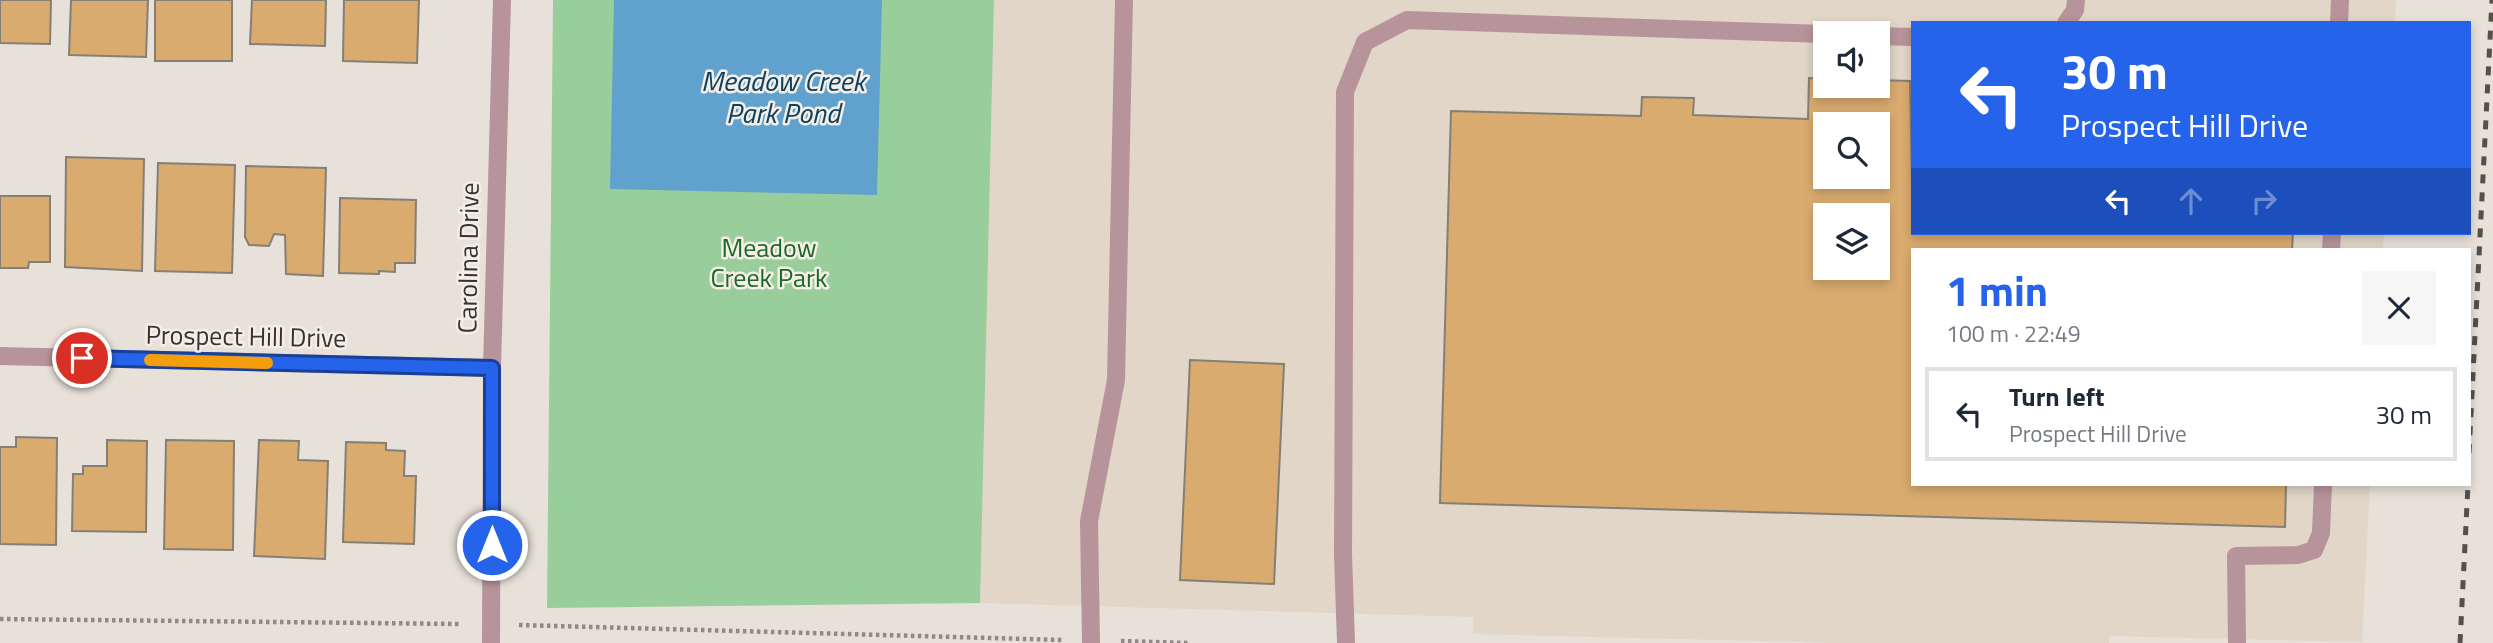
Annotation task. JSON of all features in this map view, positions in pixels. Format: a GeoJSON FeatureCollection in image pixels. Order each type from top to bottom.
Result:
{"type":"FeatureCollection","features":[{"type":"Feature","properties":{"kind":"street","name":"Carolina Drive"},"geometry":{"type":"LineString","coordinates":[[491,643],[492,368],[502,0]]}},
{"type":"Feature","properties":{"kind":"street"},"geometry":{"type":"LineString","coordinates":[[1091,642],[1089,521],[1116,380],[1124,0]]}},
{"type":"Feature","properties":{"kind":"street"},"geometry":{"type":"LineString","coordinates":[[2067,21],[2075,10],[2076,0]]}},
{"type":"Feature","properties":{"kind":"street"},"geometry":{"type":"LineString","coordinates":[[2339,21],[2340,0]]}},
{"type":"Feature","properties":{"kind":"street"},"geometry":{"type":"LineString","coordinates":[[1346,643],[1343,554],[1345,92],[1365,42],[1407,20],[1813,34]]}},
{"type":"Feature","properties":{"kind":"street"},"geometry":{"type":"LineString","coordinates":[[1890,36],[1911,37]]}},
{"type":"Feature","properties":{"kind":"street","name":"Prospect Hill Drive"},"geometry":{"type":"LineString","coordinates":[[0,356],[492,368]]}},
{"type":"Feature","properties":{"kind":"street"},"geometry":{"type":"LineString","coordinates":[[2236,643],[2236,556],[2298,555],[2314,550],[2321,533],[2323,486]]}},
{"type":"Feature","properties":{"kind":"path"},"geometry":{"type":"LineString","coordinates":[[0,619],[491,625],[1189,643]]}},
{"type":"Feature","properties":{"kind":"shaded area"},"geometry":{"type":"Polygon","coordinates":[[[994,0],[2396,0],[2395,21],[1911,21],[1911,235],[2384,235],[2383,248],[1911,248],[1911,486],[2370,486],[2362,642],[2109,636],[2109,643],[1838,643],[1473,634],[1474,617],[980,603],[994,0]]]}},
{"type":"Feature","properties":{"kind":"green space","name":"Meadow Creek Park"},"geometry":{"type":"Polygon","coordinates":[[[553,0],[994,0],[980,603],[547,608],[553,0]]]}},
{"type":"Feature","properties":{"kind":"water","name":"Meadow Creek Park Pond"},"geometry":{"type":"Polygon","coordinates":[[[614,0],[882,0],[877,195],[610,189],[614,0]]]}},
{"type":"Feature","properties":{"kind":"building"},"geometry":{"type":"Polygon","coordinates":[[[0,0],[51,0],[50,44],[0,43],[0,0]]]}},
{"type":"Feature","properties":{"kind":"building"},"geometry":{"type":"Polygon","coordinates":[[[71,0],[148,0],[146,57],[69,55],[71,0]]]}},
{"type":"Feature","properties":{"kind":"building"},"geometry":{"type":"Polygon","coordinates":[[[155,0],[232,0],[232,61],[155,61],[155,0]]]}},
{"type":"Feature","properties":{"kind":"building"},"geometry":{"type":"Polygon","coordinates":[[[252,0],[326,0],[325,46],[250,44],[252,0]]]}},
{"type":"Feature","properties":{"kind":"building"},"geometry":{"type":"Polygon","coordinates":[[[344,0],[419,0],[417,63],[343,61],[344,0]]]}},
{"type":"Feature","properties":{"kind":"building"},"geometry":{"type":"Polygon","coordinates":[[[1809,78],[1813,78],[1813,98],[1890,98],[1890,80],[1910,81],[1911,235],[2293,235],[2292,248],[1911,248],[1911,486],[2286,486],[2285,527],[1440,503],[1451,111],[1641,116],[1642,97],[1694,98],[1693,115],[1808,119],[1809,78]]]}},
{"type":"Feature","properties":{"kind":"building"},"geometry":{"type":"Polygon","coordinates":[[[66,157],[144,159],[142,271],[65,267],[66,157]]]}},
{"type":"Feature","properties":{"kind":"building"},"geometry":{"type":"Polygon","coordinates":[[[158,163],[235,165],[232,273],[155,271],[158,163]]]}},
{"type":"Feature","properties":{"kind":"building"},"geometry":{"type":"Polygon","coordinates":[[[246,166],[326,168],[323,276],[286,274],[285,235],[274,234],[269,246],[249,245],[245,237],[246,166]]]}},
{"type":"Feature","properties":{"kind":"building"},"geometry":{"type":"Polygon","coordinates":[[[0,196],[50,196],[50,262],[29,262],[28,268],[0,268],[0,196]]]}},
{"type":"Feature","properties":{"kind":"building"},"geometry":{"type":"Polygon","coordinates":[[[340,198],[416,200],[415,263],[395,263],[395,272],[339,273],[340,198]]]}},
{"type":"Feature","properties":{"kind":"building"},"geometry":{"type":"Polygon","coordinates":[[[1190,360],[1284,364],[1274,584],[1180,580],[1190,360]]]}},
{"type":"Feature","properties":{"kind":"building"},"geometry":{"type":"Polygon","coordinates":[[[16,437],[57,438],[56,545],[0,544],[0,447],[16,447],[16,437]]]}},
{"type":"Feature","properties":{"kind":"building"},"geometry":{"type":"Polygon","coordinates":[[[107,440],[147,441],[146,532],[72,531],[73,474],[83,474],[83,466],[107,466],[107,440]]]}},
{"type":"Feature","properties":{"kind":"building"},"geometry":{"type":"Polygon","coordinates":[[[166,440],[234,441],[233,550],[164,549],[166,440]]]}},
{"type":"Feature","properties":{"kind":"building"},"geometry":{"type":"Polygon","coordinates":[[[259,440],[299,441],[298,460],[328,461],[325,559],[254,556],[259,440]]]}},
{"type":"Feature","properties":{"kind":"building"},"geometry":{"type":"Polygon","coordinates":[[[346,442],[386,443],[386,450],[405,451],[404,476],[416,476],[414,544],[343,542],[346,442]]]}},
{"type":"Feature","properties":{"kind":"railway"},"geometry":{"type":"LineString","coordinates":[[2471,414],[2492,0]]}},
{"type":"Feature","properties":{"kind":"railway"},"geometry":{"type":"LineString","coordinates":[[2460,643],[2468,486]]}},
{"type":"Feature","properties":{"kind":"slow traffic"},"geometry":{"type":"LineString","coordinates":[[150,360],[267,363]]}},
{"type":"Feature","properties":{"kind":"route"},"geometry":{"type":"LineString","coordinates":[[82,358],[492,368],[492,545]]}}]}
